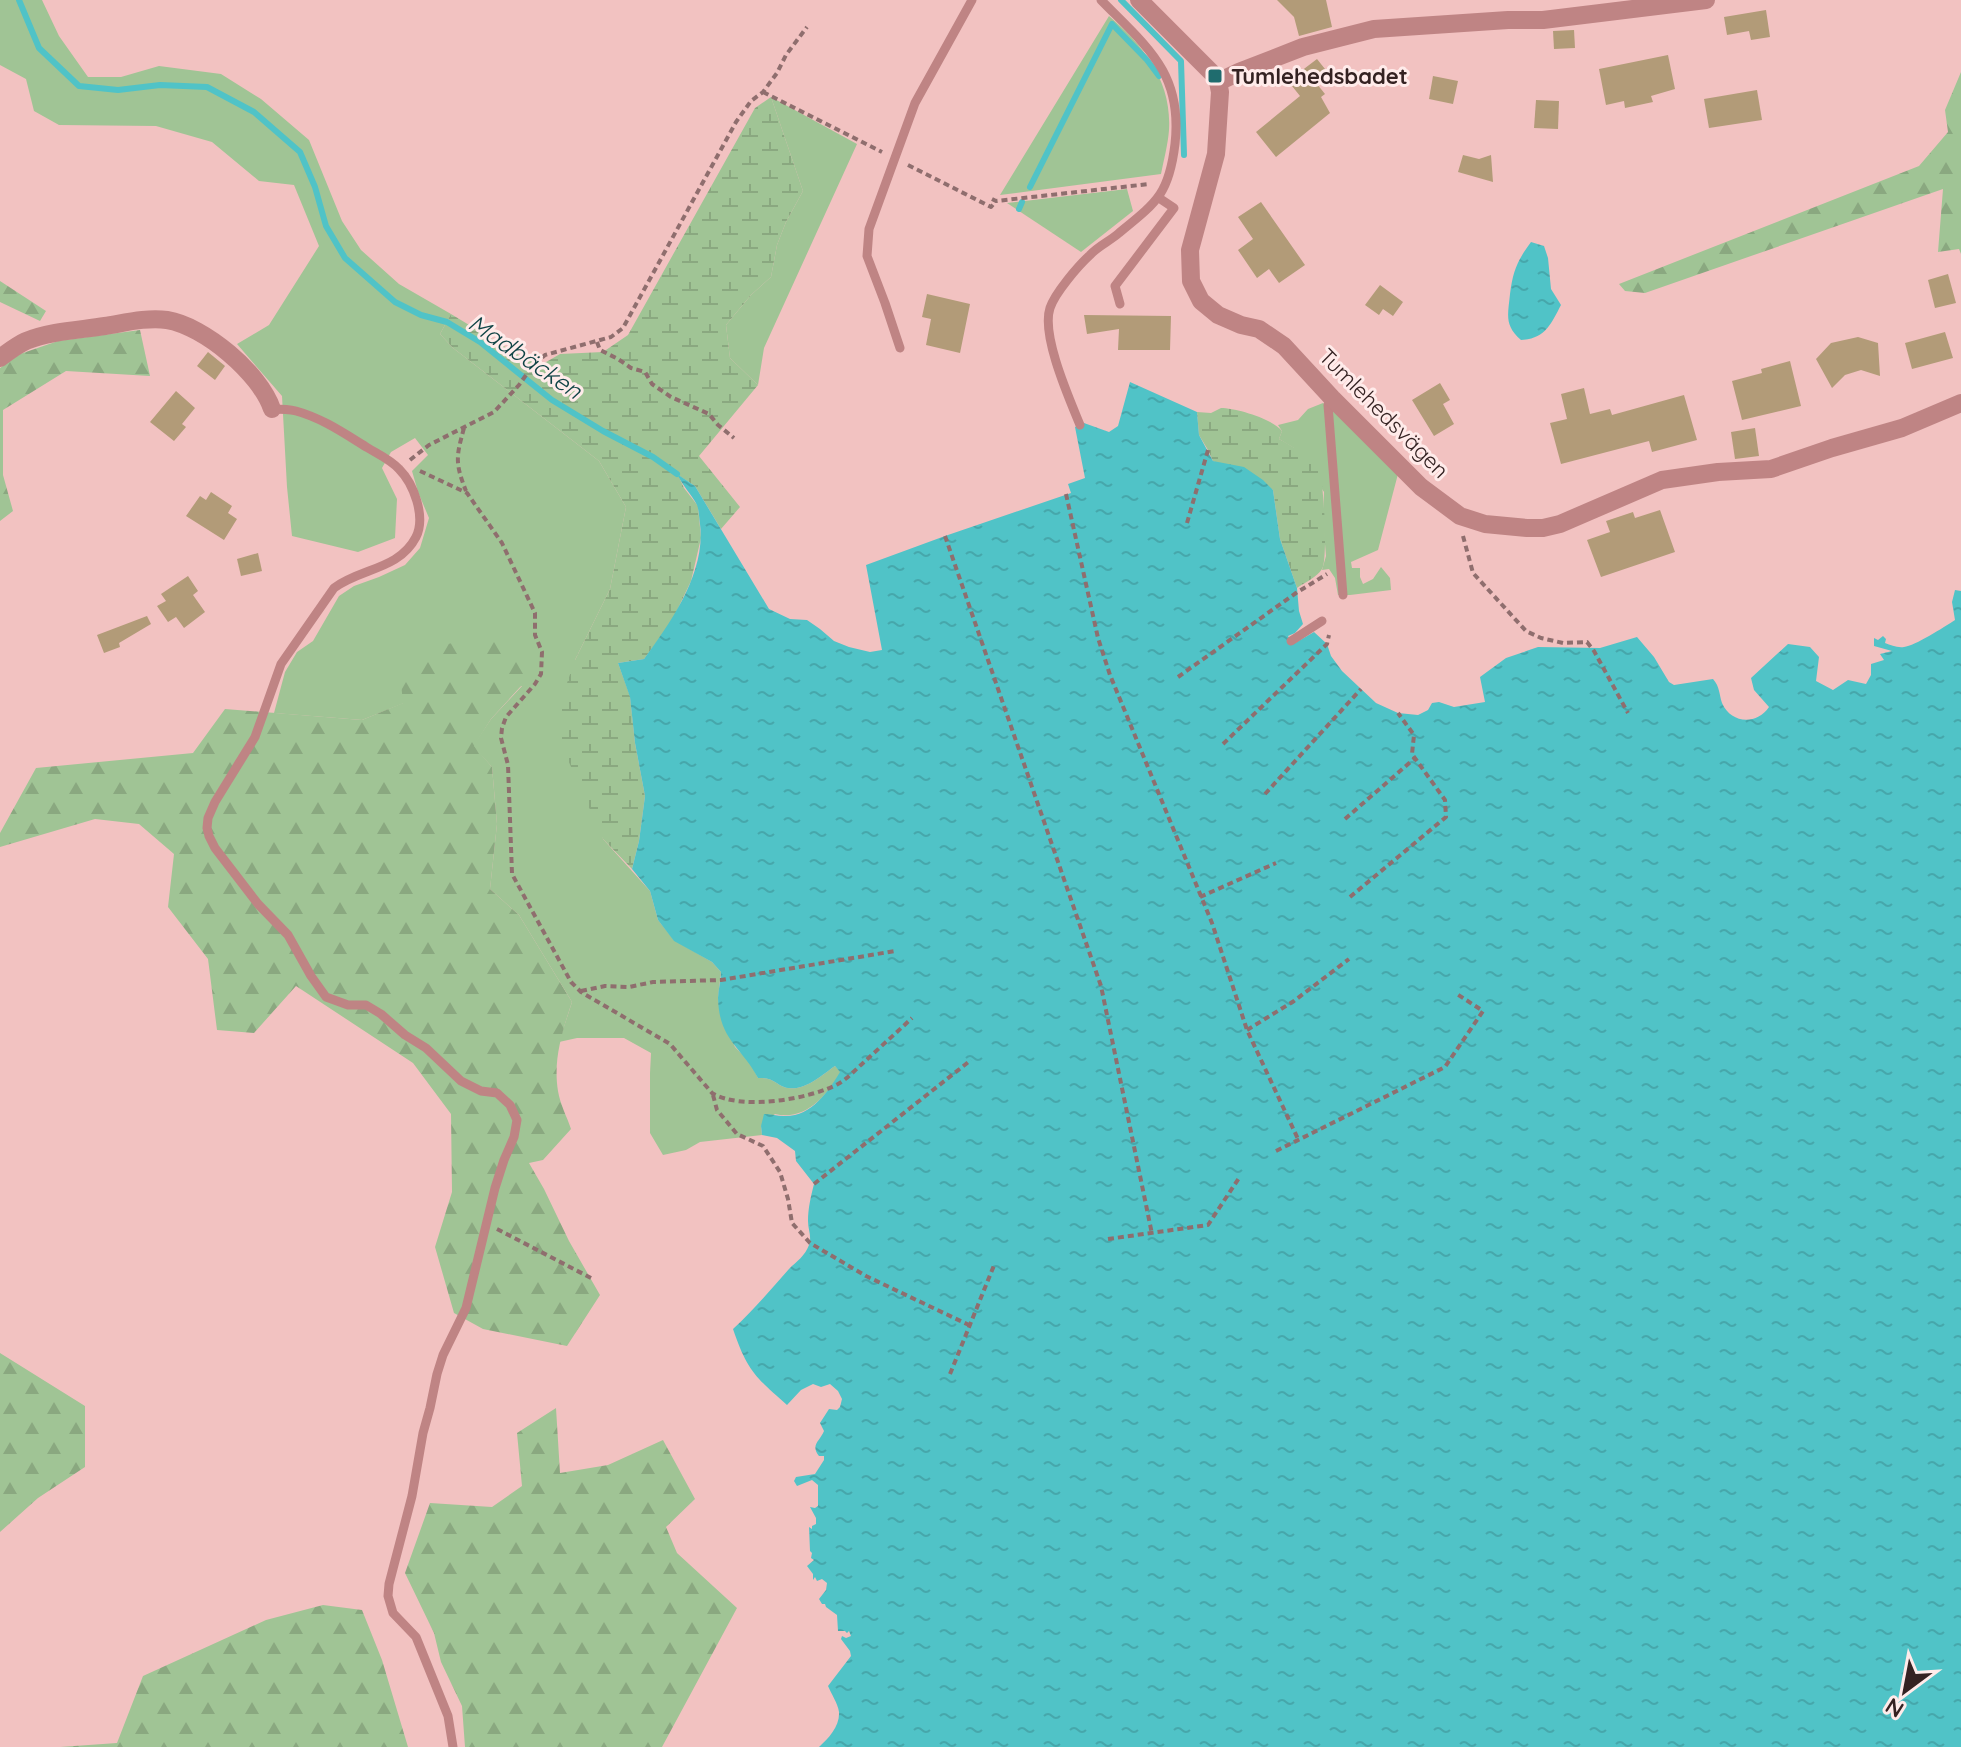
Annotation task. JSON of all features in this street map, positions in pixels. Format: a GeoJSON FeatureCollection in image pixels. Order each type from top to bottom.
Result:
{"type":"FeatureCollection","features":[{"type":"Feature","properties":{"kind":"street"},"geometry":{"type":"LineString","coordinates":[[1139,0],[1218,82],[1303,47],[1374,29],[1543,20],[1706,0]]}},
{"type":"Feature","properties":{"kind":"street","name":"Tumlehedsvägen"},"geometry":{"type":"LineString","coordinates":[[1218,82],[1216,154],[1190,250],[1191,281],[1201,301],[1218,315],[1259,329],[1284,346],[1421,487],[1460,516],[1485,524],[1543,528],[1560,524],[1662,480],[1771,469],[1902,428],[1961,403]]}},
{"type":"Feature","properties":{"kind":"street"},"geometry":{"type":"LineString","coordinates":[[0,358],[45,335],[133,322],[171,320],[222,348],[260,385],[272,409]]}},
{"type":"Feature","properties":{"kind":"lane"},"geometry":{"type":"LineString","coordinates":[[900,348],[867,256],[869,229],[915,103],[972,0]]}},
{"type":"Feature","properties":{"kind":"lane"},"geometry":{"type":"LineString","coordinates":[[1080,425],[1047,328],[1050,308],[1067,281],[1091,253],[1116,236],[1159,198],[1168,182],[1177,124],[1170,83],[1151,54],[1101,0]]}},
{"type":"Feature","properties":{"kind":"lane"},"geometry":{"type":"LineString","coordinates":[[1120,304],[1115,286],[1174,208],[1159,198]]}},
{"type":"Feature","properties":{"kind":"lane"},"geometry":{"type":"LineString","coordinates":[[1332,398],[1328,405],[1343,595]]}},
{"type":"Feature","properties":{"kind":"lane"},"geometry":{"type":"LineString","coordinates":[[272,409],[289,409],[307,414],[400,469],[415,494],[420,528],[410,547],[393,562],[344,580],[334,588],[313,617],[281,664],[255,737],[215,802],[208,818],[209,836],[258,904],[288,935],[326,997],[348,1005],[366,1005],[426,1048],[461,1081],[481,1091],[497,1093],[510,1105],[517,1120],[486,1223],[466,1308],[437,1374],[412,1496],[389,1584],[390,1606],[399,1621],[416,1637],[448,1716],[453,1747]]}},
{"type":"Feature","properties":{"kind":"lane"},"geometry":{"type":"LineString","coordinates":[[1291,641],[1322,621]]}},
{"type":"Feature","properties":{"kind":"path"},"geometry":{"type":"LineString","coordinates":[[400,469],[429,445],[494,412],[545,355],[597,342],[623,328],[736,122],[751,101],[763,92],[807,27]]}},
{"type":"Feature","properties":{"kind":"path"},"geometry":{"type":"LineString","coordinates":[[992,199],[1168,182]]}},
{"type":"Feature","properties":{"kind":"path"},"geometry":{"type":"LineString","coordinates":[[597,342],[600,350],[631,368],[645,372],[652,384],[671,397],[709,414],[734,438]]}},
{"type":"Feature","properties":{"kind":"path"},"geometry":{"type":"LineString","coordinates":[[464,428],[457,469],[467,493],[502,543],[535,613],[535,635],[542,652],[541,674],[506,717],[502,728],[501,738],[508,765],[512,874],[571,982],[581,992],[670,1044],[719,1098],[750,1102],[772,1102],[840,1083],[912,1018]]}},
{"type":"Feature","properties":{"kind":"path"},"geometry":{"type":"LineString","coordinates":[[1187,523],[1208,450]]}},
{"type":"Feature","properties":{"kind":"path"},"geometry":{"type":"LineString","coordinates":[[411,460],[417,469],[467,493]]}},
{"type":"Feature","properties":{"kind":"path"},"geometry":{"type":"LineString","coordinates":[[1066,494],[1098,638],[1110,675],[1212,923],[1247,1030],[1298,1139]]}},
{"type":"Feature","properties":{"kind":"path"},"geometry":{"type":"LineString","coordinates":[[1460,516],[1458,521],[1473,573],[1526,631],[1563,643],[1587,642],[1628,713]]}},
{"type":"Feature","properties":{"kind":"path"},"geometry":{"type":"LineString","coordinates":[[945,536],[1101,986],[1152,1234]]}},
{"type":"Feature","properties":{"kind":"path"},"geometry":{"type":"LineString","coordinates":[[1178,677],[1327,574]]}},
{"type":"Feature","properties":{"kind":"path"},"geometry":{"type":"LineString","coordinates":[[1223,744],[1327,644]]}},
{"type":"Feature","properties":{"kind":"path"},"geometry":{"type":"LineString","coordinates":[[1265,794],[1361,689]]}},
{"type":"Feature","properties":{"kind":"path"},"geometry":{"type":"LineString","coordinates":[[1350,897],[1446,817],[1445,800],[1412,754],[1414,735],[1398,713]]}},
{"type":"Feature","properties":{"kind":"path"},"geometry":{"type":"LineString","coordinates":[[1345,819],[1415,758]]}},
{"type":"Feature","properties":{"kind":"path"},"geometry":{"type":"LineString","coordinates":[[1200,897],[1276,863]]}},
{"type":"Feature","properties":{"kind":"path"},"geometry":{"type":"LineString","coordinates":[[581,992],[605,986],[721,980],[895,951]]}},
{"type":"Feature","properties":{"kind":"path"},"geometry":{"type":"LineString","coordinates":[[1247,1030],[1294,1001],[1349,959]]}},
{"type":"Feature","properties":{"kind":"path"},"geometry":{"type":"LineString","coordinates":[[1276,1151],[1445,1067],[1483,1011],[1457,994]]}},
{"type":"Feature","properties":{"kind":"path"},"geometry":{"type":"LineString","coordinates":[[814,1184],[971,1060]]}},
{"type":"Feature","properties":{"kind":"path"},"geometry":{"type":"LineString","coordinates":[[712,1093],[717,1110],[737,1134],[763,1146],[780,1172],[792,1223],[810,1243],[866,1276],[969,1325]]}},
{"type":"Feature","properties":{"kind":"path"},"geometry":{"type":"LineString","coordinates":[[1108,1239],[1208,1225],[1239,1178]]}},
{"type":"Feature","properties":{"kind":"path"},"geometry":{"type":"LineString","coordinates":[[486,1223],[591,1278]]}},
{"type":"Feature","properties":{"kind":"path"},"geometry":{"type":"LineString","coordinates":[[950,1374],[995,1263]]}},
{"type":"Feature","properties":{"kind":"green space"},"geometry":{"type":"Polygon","coordinates":[[[0,0],[42,0],[59,36],[88,77],[121,77],[159,66],[221,74],[261,99],[309,140],[342,221],[361,250],[399,284],[451,314],[440,334],[453,348],[599,461],[626,507],[610,589],[575,660],[603,839],[650,891],[658,920],[674,940],[712,962],[721,972],[720,1012],[735,1047],[750,1062],[758,1078],[794,1088],[813,1082],[835,1066],[841,1072],[814,1105],[796,1114],[775,1114],[761,1126],[762,1135],[700,1142],[686,1150],[663,1155],[650,1133],[651,1053],[624,1038],[577,1038],[559,1042],[572,1002],[519,915],[490,889],[497,824],[492,767],[473,746],[491,719],[522,686],[404,703],[362,720],[274,713],[285,672],[297,652],[313,641],[339,596],[354,586],[405,565],[420,548],[429,518],[412,471],[428,455],[415,438],[391,452],[382,468],[397,499],[395,538],[358,552],[292,536],[282,396],[237,344],[269,325],[319,246],[294,185],[259,181],[212,142],[156,126],[59,125],[34,111],[26,79],[0,65],[0,0]]]}},
{"type":"Feature","properties":{"kind":"green space"},"geometry":{"type":"Polygon","coordinates":[[[1109,16],[1144,52],[1161,80],[1169,112],[1169,130],[1161,174],[1000,195],[1109,16]]]}},
{"type":"Feature","properties":{"kind":"green space"},"geometry":{"type":"Polygon","coordinates":[[[1961,72],[1961,254],[1959,249],[1938,252],[1943,189],[1645,293],[1625,291],[1619,284],[1919,166],[1948,132],[1945,110],[1961,72]]]}},
{"type":"Feature","properties":{"kind":"green space"},"geometry":{"type":"Polygon","coordinates":[[[771,97],[857,144],[764,348],[758,385],[730,358],[726,325],[771,277],[777,245],[803,191],[771,97]]]}},
{"type":"Feature","properties":{"kind":"green space"},"geometry":{"type":"Polygon","coordinates":[[[771,97],[803,191],[777,245],[771,277],[726,325],[730,358],[758,385],[699,456],[740,507],[721,529],[695,486],[678,475],[698,506],[701,538],[691,581],[671,623],[644,659],[618,663],[630,696],[645,796],[632,869],[603,839],[560,742],[558,709],[575,660],[610,589],[626,507],[599,461],[453,348],[440,334],[451,314],[522,357],[541,365],[560,354],[603,352],[628,335],[755,108],[771,97]]]}},
{"type":"Feature","properties":{"kind":"green space"},"geometry":{"type":"Polygon","coordinates":[[[1127,189],[1133,211],[1081,252],[1007,203],[1127,189]]]}},
{"type":"Feature","properties":{"kind":"green space"},"geometry":{"type":"Polygon","coordinates":[[[0,281],[46,311],[40,321],[0,302],[0,281]]]}},
{"type":"Feature","properties":{"kind":"green space"},"geometry":{"type":"Polygon","coordinates":[[[140,330],[150,376],[66,371],[3,410],[3,475],[13,511],[0,521],[0,368],[20,354],[58,341],[140,330]]]}},
{"type":"Feature","properties":{"kind":"green space"},"geometry":{"type":"Polygon","coordinates":[[[1323,403],[1335,411],[1398,474],[1378,550],[1351,562],[1352,568],[1360,568],[1363,584],[1373,579],[1381,567],[1390,578],[1391,590],[1338,595],[1335,578],[1329,569],[1322,570],[1326,556],[1324,492],[1294,448],[1279,439],[1282,431],[1278,425],[1298,420],[1308,409],[1323,403]]]}},
{"type":"Feature","properties":{"kind":"green space"},"geometry":{"type":"Polygon","coordinates":[[[1221,408],[1245,412],[1271,422],[1282,431],[1279,439],[1307,456],[1319,470],[1325,520],[1324,563],[1317,575],[1297,588],[1280,539],[1273,490],[1213,461],[1199,435],[1197,412],[1211,413],[1221,408]]]}},
{"type":"Feature","properties":{"kind":"green space"},"geometry":{"type":"Polygon","coordinates":[[[502,631],[525,655],[522,685],[491,719],[474,746],[492,767],[497,824],[490,889],[519,915],[572,1002],[562,1035],[557,1068],[559,1096],[571,1129],[543,1160],[529,1163],[600,1295],[567,1346],[483,1329],[454,1313],[435,1247],[452,1192],[451,1114],[413,1063],[296,986],[254,1033],[217,1030],[208,959],[168,907],[174,854],[139,824],[95,819],[0,847],[0,833],[36,768],[193,753],[225,709],[362,720],[403,703],[400,673],[423,650],[502,631]]]}},
{"type":"Feature","properties":{"kind":"green space"},"geometry":{"type":"Polygon","coordinates":[[[0,1353],[85,1406],[85,1467],[38,1498],[0,1532],[0,1353]]]}},
{"type":"Feature","properties":{"kind":"green space"},"geometry":{"type":"Polygon","coordinates":[[[556,1408],[560,1473],[608,1465],[663,1440],[695,1499],[666,1527],[677,1553],[737,1608],[662,1747],[465,1747],[462,1706],[441,1662],[434,1633],[405,1573],[430,1503],[492,1507],[522,1486],[517,1433],[556,1408]]]}},
{"type":"Feature","properties":{"kind":"green space"},"geometry":{"type":"Polygon","coordinates":[[[323,1605],[362,1610],[382,1660],[408,1747],[60,1747],[117,1743],[143,1676],[266,1620],[323,1605]]]}},
{"type":"Feature","properties":{"kind":"water"},"geometry":{"type":"Polygon","coordinates":[[[1531,242],[1544,246],[1551,289],[1561,305],[1542,333],[1521,340],[1510,324],[1508,308],[1514,272],[1531,242]]]}},
{"type":"Feature","properties":{"kind":"water"},"geometry":{"type":"Polygon","coordinates":[[[1130,382],[1197,412],[1199,435],[1213,461],[1244,467],[1273,490],[1280,539],[1297,588],[1303,624],[1288,636],[1295,643],[1314,632],[1327,644],[1342,671],[1376,703],[1398,713],[1418,715],[1428,710],[1432,703],[1439,702],[1454,707],[1485,702],[1480,677],[1506,658],[1538,647],[1600,648],[1637,637],[1669,682],[1674,685],[1713,679],[1726,710],[1738,718],[1751,719],[1769,707],[1754,690],[1751,678],[1788,644],[1810,647],[1819,657],[1816,681],[1833,690],[1848,680],[1866,684],[1871,675],[1871,664],[1884,660],[1880,654],[1892,651],[1874,646],[1874,638],[1878,640],[1883,636],[1885,643],[1901,647],[1922,640],[1955,620],[1952,602],[1955,590],[1961,591],[1961,1747],[819,1747],[838,1722],[838,1709],[828,1686],[851,1656],[841,1639],[842,1636],[851,1636],[849,1631],[838,1631],[837,1615],[819,1599],[827,1583],[822,1579],[817,1581],[815,1577],[813,1580],[807,1566],[814,1560],[811,1558],[809,1527],[812,1529],[816,1524],[816,1518],[810,1507],[818,1506],[818,1485],[812,1480],[797,1486],[794,1481],[796,1477],[815,1474],[824,1460],[824,1456],[819,1456],[815,1449],[824,1431],[820,1423],[829,1409],[837,1410],[840,1407],[842,1399],[830,1384],[821,1387],[813,1384],[801,1390],[787,1405],[753,1372],[733,1329],[803,1255],[810,1242],[808,1216],[814,1184],[796,1161],[795,1151],[777,1138],[762,1135],[764,1114],[794,1115],[810,1108],[824,1095],[840,1072],[835,1066],[813,1082],[794,1088],[758,1078],[722,1024],[718,998],[721,972],[712,962],[674,941],[658,920],[650,891],[632,869],[645,796],[630,697],[618,663],[644,659],[675,613],[698,561],[699,512],[677,474],[695,486],[769,609],[790,619],[807,620],[834,641],[849,647],[870,652],[882,650],[866,565],[1071,493],[1068,484],[1085,478],[1075,427],[1084,423],[1109,432],[1118,426],[1130,382]]]}},
{"type":"Feature","properties":{"kind":"building"},"geometry":{"type":"Polygon","coordinates":[[[1277,0],[1326,0],[1332,27],[1299,36],[1294,17],[1277,0]]]}},
{"type":"Feature","properties":{"kind":"building"},"geometry":{"type":"Polygon","coordinates":[[[1766,10],[1770,37],[1751,40],[1749,31],[1727,35],[1724,17],[1766,10]]]}},
{"type":"Feature","properties":{"kind":"building"},"geometry":{"type":"Polygon","coordinates":[[[1574,30],[1575,48],[1554,49],[1553,31],[1574,30]]]}},
{"type":"Feature","properties":{"kind":"building"},"geometry":{"type":"Polygon","coordinates":[[[1668,55],[1675,89],[1651,96],[1653,102],[1625,108],[1624,101],[1606,105],[1599,69],[1668,55]]]}},
{"type":"Feature","properties":{"kind":"building"},"geometry":{"type":"Polygon","coordinates":[[[1317,59],[1329,74],[1317,84],[1325,94],[1321,97],[1330,113],[1276,157],[1256,132],[1300,96],[1288,81],[1317,59]]]}},
{"type":"Feature","properties":{"kind":"building"},"geometry":{"type":"Polygon","coordinates":[[[1433,76],[1458,81],[1453,104],[1429,99],[1433,76]]]}},
{"type":"Feature","properties":{"kind":"building"},"geometry":{"type":"Polygon","coordinates":[[[1757,90],[1762,120],[1709,128],[1704,99],[1757,90]]]}},
{"type":"Feature","properties":{"kind":"building"},"geometry":{"type":"Polygon","coordinates":[[[1536,100],[1559,101],[1558,129],[1534,128],[1536,100]]]}},
{"type":"Feature","properties":{"kind":"building"},"geometry":{"type":"Polygon","coordinates":[[[1463,155],[1479,159],[1491,155],[1493,182],[1458,172],[1463,155]]]}},
{"type":"Feature","properties":{"kind":"building"},"geometry":{"type":"Polygon","coordinates":[[[1261,202],[1305,265],[1279,283],[1269,269],[1257,278],[1238,250],[1253,239],[1238,217],[1261,202]]]}},
{"type":"Feature","properties":{"kind":"building"},"geometry":{"type":"Polygon","coordinates":[[[1948,274],[1956,303],[1935,308],[1928,280],[1948,274]]]}},
{"type":"Feature","properties":{"kind":"building"},"geometry":{"type":"Polygon","coordinates":[[[1380,285],[1403,302],[1393,316],[1383,309],[1379,315],[1365,305],[1380,285]]]}},
{"type":"Feature","properties":{"kind":"building"},"geometry":{"type":"Polygon","coordinates":[[[927,294],[970,304],[960,353],[926,345],[931,319],[922,317],[927,294]]]}},
{"type":"Feature","properties":{"kind":"building"},"geometry":{"type":"Polygon","coordinates":[[[1084,315],[1171,316],[1170,350],[1118,350],[1119,329],[1087,334],[1084,315]]]}},
{"type":"Feature","properties":{"kind":"building"},"geometry":{"type":"Polygon","coordinates":[[[1945,332],[1953,358],[1912,369],[1905,343],[1945,332]]]}},
{"type":"Feature","properties":{"kind":"building"},"geometry":{"type":"Polygon","coordinates":[[[1858,337],[1878,343],[1880,376],[1861,370],[1845,375],[1832,388],[1816,359],[1831,343],[1858,337]]]}},
{"type":"Feature","properties":{"kind":"building"},"geometry":{"type":"Polygon","coordinates":[[[208,352],[225,366],[215,380],[197,366],[208,352]]]}},
{"type":"Feature","properties":{"kind":"building"},"geometry":{"type":"Polygon","coordinates":[[[1790,361],[1801,406],[1742,420],[1732,381],[1790,361]]]}},
{"type":"Feature","properties":{"kind":"building"},"geometry":{"type":"Polygon","coordinates":[[[1440,383],[1450,400],[1443,404],[1454,424],[1434,436],[1412,400],[1440,383]]]}},
{"type":"Feature","properties":{"kind":"building"},"geometry":{"type":"Polygon","coordinates":[[[1584,388],[1590,414],[1610,409],[1612,415],[1684,395],[1697,440],[1652,452],[1649,441],[1561,464],[1550,423],[1567,419],[1561,394],[1584,388]]]}},
{"type":"Feature","properties":{"kind":"building"},"geometry":{"type":"Polygon","coordinates":[[[176,391],[195,408],[182,424],[186,427],[174,441],[150,422],[176,391]]]}},
{"type":"Feature","properties":{"kind":"building"},"geometry":{"type":"Polygon","coordinates":[[[1755,428],[1759,456],[1735,459],[1731,432],[1755,428]]]}},
{"type":"Feature","properties":{"kind":"building"},"geometry":{"type":"Polygon","coordinates":[[[211,492],[232,506],[228,513],[237,519],[224,540],[186,516],[200,496],[206,500],[211,492]]]}},
{"type":"Feature","properties":{"kind":"building"},"geometry":{"type":"Polygon","coordinates":[[[1660,510],[1675,552],[1601,577],[1587,540],[1610,532],[1606,521],[1633,512],[1635,518],[1660,510]]]}},
{"type":"Feature","properties":{"kind":"building"},"geometry":{"type":"Polygon","coordinates":[[[258,553],[262,571],[241,576],[237,559],[258,553]]]}},
{"type":"Feature","properties":{"kind":"building"},"geometry":{"type":"Polygon","coordinates":[[[188,576],[198,591],[193,595],[205,612],[184,628],[176,617],[168,622],[157,606],[166,601],[161,594],[188,576]]]}},
{"type":"Feature","properties":{"kind":"building"},"geometry":{"type":"Polygon","coordinates":[[[147,616],[151,624],[119,643],[120,647],[104,653],[97,635],[147,616]]]}},
{"type":"Feature","properties":{"kind":"waterway","name":"Madbäcken"},"geometry":{"type":"LineString","coordinates":[[19,0],[39,48],[79,86],[118,90],[160,85],[207,87],[254,112],[300,152],[315,187],[326,226],[345,258],[395,302],[421,315],[447,322],[480,342],[552,400],[653,457],[677,474]]}},
{"type":"Feature","properties":{"kind":"waterway"},"geometry":{"type":"LineString","coordinates":[[1121,0],[1181,61],[1184,155]]}},
{"type":"Feature","properties":{"kind":"waterway"},"geometry":{"type":"LineString","coordinates":[[1030,187],[1112,24],[1159,76]]}},
{"type":"Feature","properties":{"kind":"waterway"},"geometry":{"type":"LineString","coordinates":[[1019,209],[1022,202]]}},
{"type":"Feature","properties":{"kind":"place","name":"Tumlehedsbadet"},"geometry":{"type":"Point","coordinates":[1215,76]}}]}
